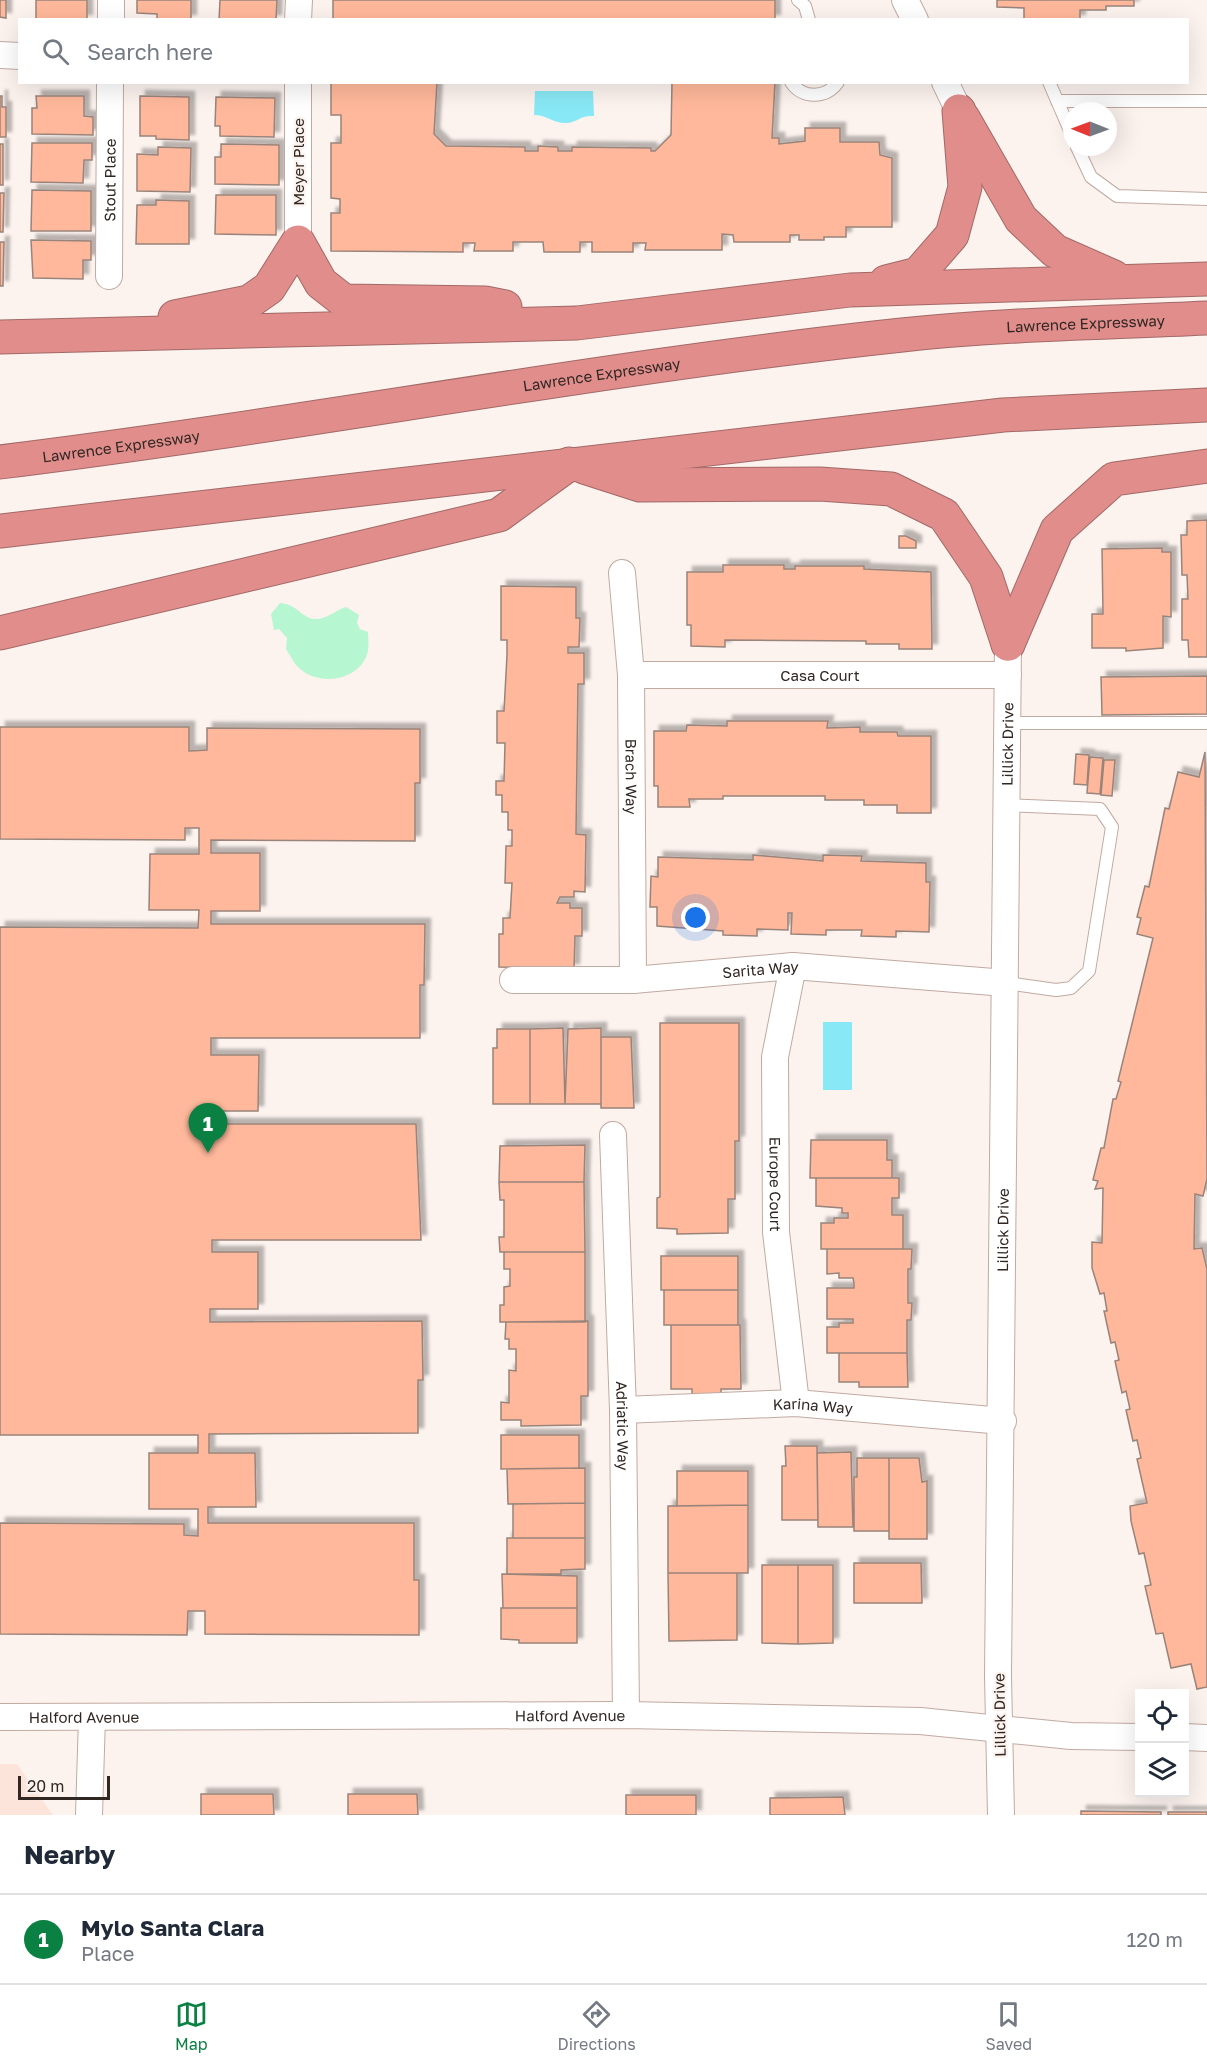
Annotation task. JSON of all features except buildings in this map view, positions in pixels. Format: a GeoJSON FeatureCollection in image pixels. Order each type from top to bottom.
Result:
{"type":"FeatureCollection","features":[{"type":"Feature","properties":{"kind":"highway"},"geometry":{"type":"LineString","coordinates":[[950,90],[1021,219],[1055,251],[1121,280]]}},
{"type":"Feature","properties":{"kind":"highway"},"geometry":{"type":"LineString","coordinates":[[850,290],[918,274],[952,235],[965,187],[950,90]]}},
{"type":"Feature","properties":{"kind":"highway"},"geometry":{"type":"LineString","coordinates":[[85,334],[249,302],[269,288],[298,242],[321,283],[344,301],[485,303],[577,322]]}},
{"type":"Feature","properties":{"kind":"highway"},"geometry":{"type":"LineString","coordinates":[[0,337],[577,322],[850,290],[1207,279]]}},
{"type":"Feature","properties":{"kind":"highway","name":"Lawrence Expressway"},"geometry":{"type":"LineString","coordinates":[[0,462],[544,383],[902,335],[998,327],[1207,318]]}},
{"type":"Feature","properties":{"kind":"highway"},"geometry":{"type":"LineString","coordinates":[[0,531],[570,463],[1004,415],[1207,405]]}},
{"type":"Feature","properties":{"kind":"highway"},"geometry":{"type":"LineString","coordinates":[[0,633],[499,515],[570,463]]}},
{"type":"Feature","properties":{"kind":"highway"},"geometry":{"type":"LineString","coordinates":[[570,463],[640,484],[820,484],[891,489],[944,515],[986,577],[1008,659]]}},
{"type":"Feature","properties":{"kind":"highway"},"geometry":{"type":"LineString","coordinates":[[1008,659],[1057,530],[1114,479],[1207,466]]}},
{"type":"Feature","properties":{"kind":"street"},"geometry":{"type":"LineString","coordinates":[[111,0],[111,18]]}},
{"type":"Feature","properties":{"kind":"street"},"geometry":{"type":"LineString","coordinates":[[298,18],[299,0]]}},
{"type":"Feature","properties":{"kind":"street"},"geometry":{"type":"LineString","coordinates":[[905,0],[914,18]]}},
{"type":"Feature","properties":{"kind":"street"},"geometry":{"type":"LineString","coordinates":[[0,55],[18,56]]}},
{"type":"Feature","properties":{"kind":"street","name":"Stout Place"},"geometry":{"type":"LineString","coordinates":[[109,276],[110,84]]}},
{"type":"Feature","properties":{"kind":"street","name":"Meyer Place"},"geometry":{"type":"LineString","coordinates":[[298,84],[298,242]]}},
{"type":"Feature","properties":{"kind":"street","name":"Brach Way"},"geometry":{"type":"LineString","coordinates":[[622,573],[632,675],[633,980]]}},
{"type":"Feature","properties":{"kind":"street","name":"Casa Court"},"geometry":{"type":"LineString","coordinates":[[632,675],[1008,659]]}},
{"type":"Feature","properties":{"kind":"street","name":"Lillick Drive"},"geometry":{"type":"LineString","coordinates":[[1001,1815],[998,1728],[1003,1421],[1008,659]]}},
{"type":"Feature","properties":{"kind":"street","name":"Sarita Way"},"geometry":{"type":"LineString","coordinates":[[513,980],[633,980],[793,966],[1006,982]]}},
{"type":"Feature","properties":{"kind":"street","name":"Europe Court"},"geometry":{"type":"LineString","coordinates":[[793,966],[775,1057],[776,1232],[796,1403]]}},
{"type":"Feature","properties":{"kind":"street","name":"Adriatic Way"},"geometry":{"type":"LineString","coordinates":[[613,1135],[623,1410],[626,1715]]}},
{"type":"Feature","properties":{"kind":"street","name":"Karina Way"},"geometry":{"type":"LineString","coordinates":[[623,1410],[796,1403],[1003,1421]]}},
{"type":"Feature","properties":{"kind":"street","name":"Halford Avenue"},"geometry":{"type":"LineString","coordinates":[[0,1717],[626,1715],[920,1721],[1071,1736],[1135,1737]]}},
{"type":"Feature","properties":{"kind":"street"},"geometry":{"type":"LineString","coordinates":[[89,1815],[92,1717]]}},
{"type":"Feature","properties":{"kind":"street"},"geometry":{"type":"LineString","coordinates":[[1189,1737],[1207,1738]]}},
{"type":"Feature","properties":{"kind":"lane"},"geometry":{"type":"LineString","coordinates":[[798,0],[806,6],[809,18]]}},
{"type":"Feature","properties":{"kind":"lane"},"geometry":{"type":"LineString","coordinates":[[793,84],[800,92],[818,95],[827,92],[836,84]]}},
{"type":"Feature","properties":{"kind":"lane"},"geometry":{"type":"LineString","coordinates":[[1050,84],[1063,114]]}},
{"type":"Feature","properties":{"kind":"lane"},"geometry":{"type":"LineString","coordinates":[[1057,100],[1207,101]]}},
{"type":"Feature","properties":{"kind":"lane"},"geometry":{"type":"LineString","coordinates":[[1081,156],[1090,177],[1117,196],[1207,199]]}},
{"type":"Feature","properties":{"kind":"lane"},"geometry":{"type":"LineString","coordinates":[[1008,723],[1207,723]]}},
{"type":"Feature","properties":{"kind":"lane"},"geometry":{"type":"LineString","coordinates":[[1006,982],[1056,990],[1071,988],[1089,971],[1112,827],[1100,810],[1007,805]]}},
{"type":"Feature","properties":{"kind":"shaded area"},"geometry":{"type":"Polygon","coordinates":[[[0,1764],[17,1764],[53,1815],[0,1815],[0,1764]]]}},
{"type":"Feature","properties":{"kind":"green space"},"geometry":{"type":"Polygon","coordinates":[[[280,603],[291,606],[314,619],[346,607],[359,615],[357,623],[360,629],[368,632],[368,651],[364,661],[348,675],[338,678],[317,678],[307,674],[297,666],[286,649],[287,638],[279,629],[274,630],[271,614],[280,603]]]}},
{"type":"Feature","properties":{"kind":"water"},"geometry":{"type":"Polygon","coordinates":[[[535,91],[593,91],[594,116],[562,123],[534,115],[535,91]]]}},
{"type":"Feature","properties":{"kind":"water"},"geometry":{"type":"Polygon","coordinates":[[[823,1022],[852,1022],[852,1090],[823,1090],[823,1022]]]}},
{"type":"Feature","properties":{"kind":"place","name":"Mylo Santa Clara"},"geometry":{"type":"Point","coordinates":[208,1153]}}]}
